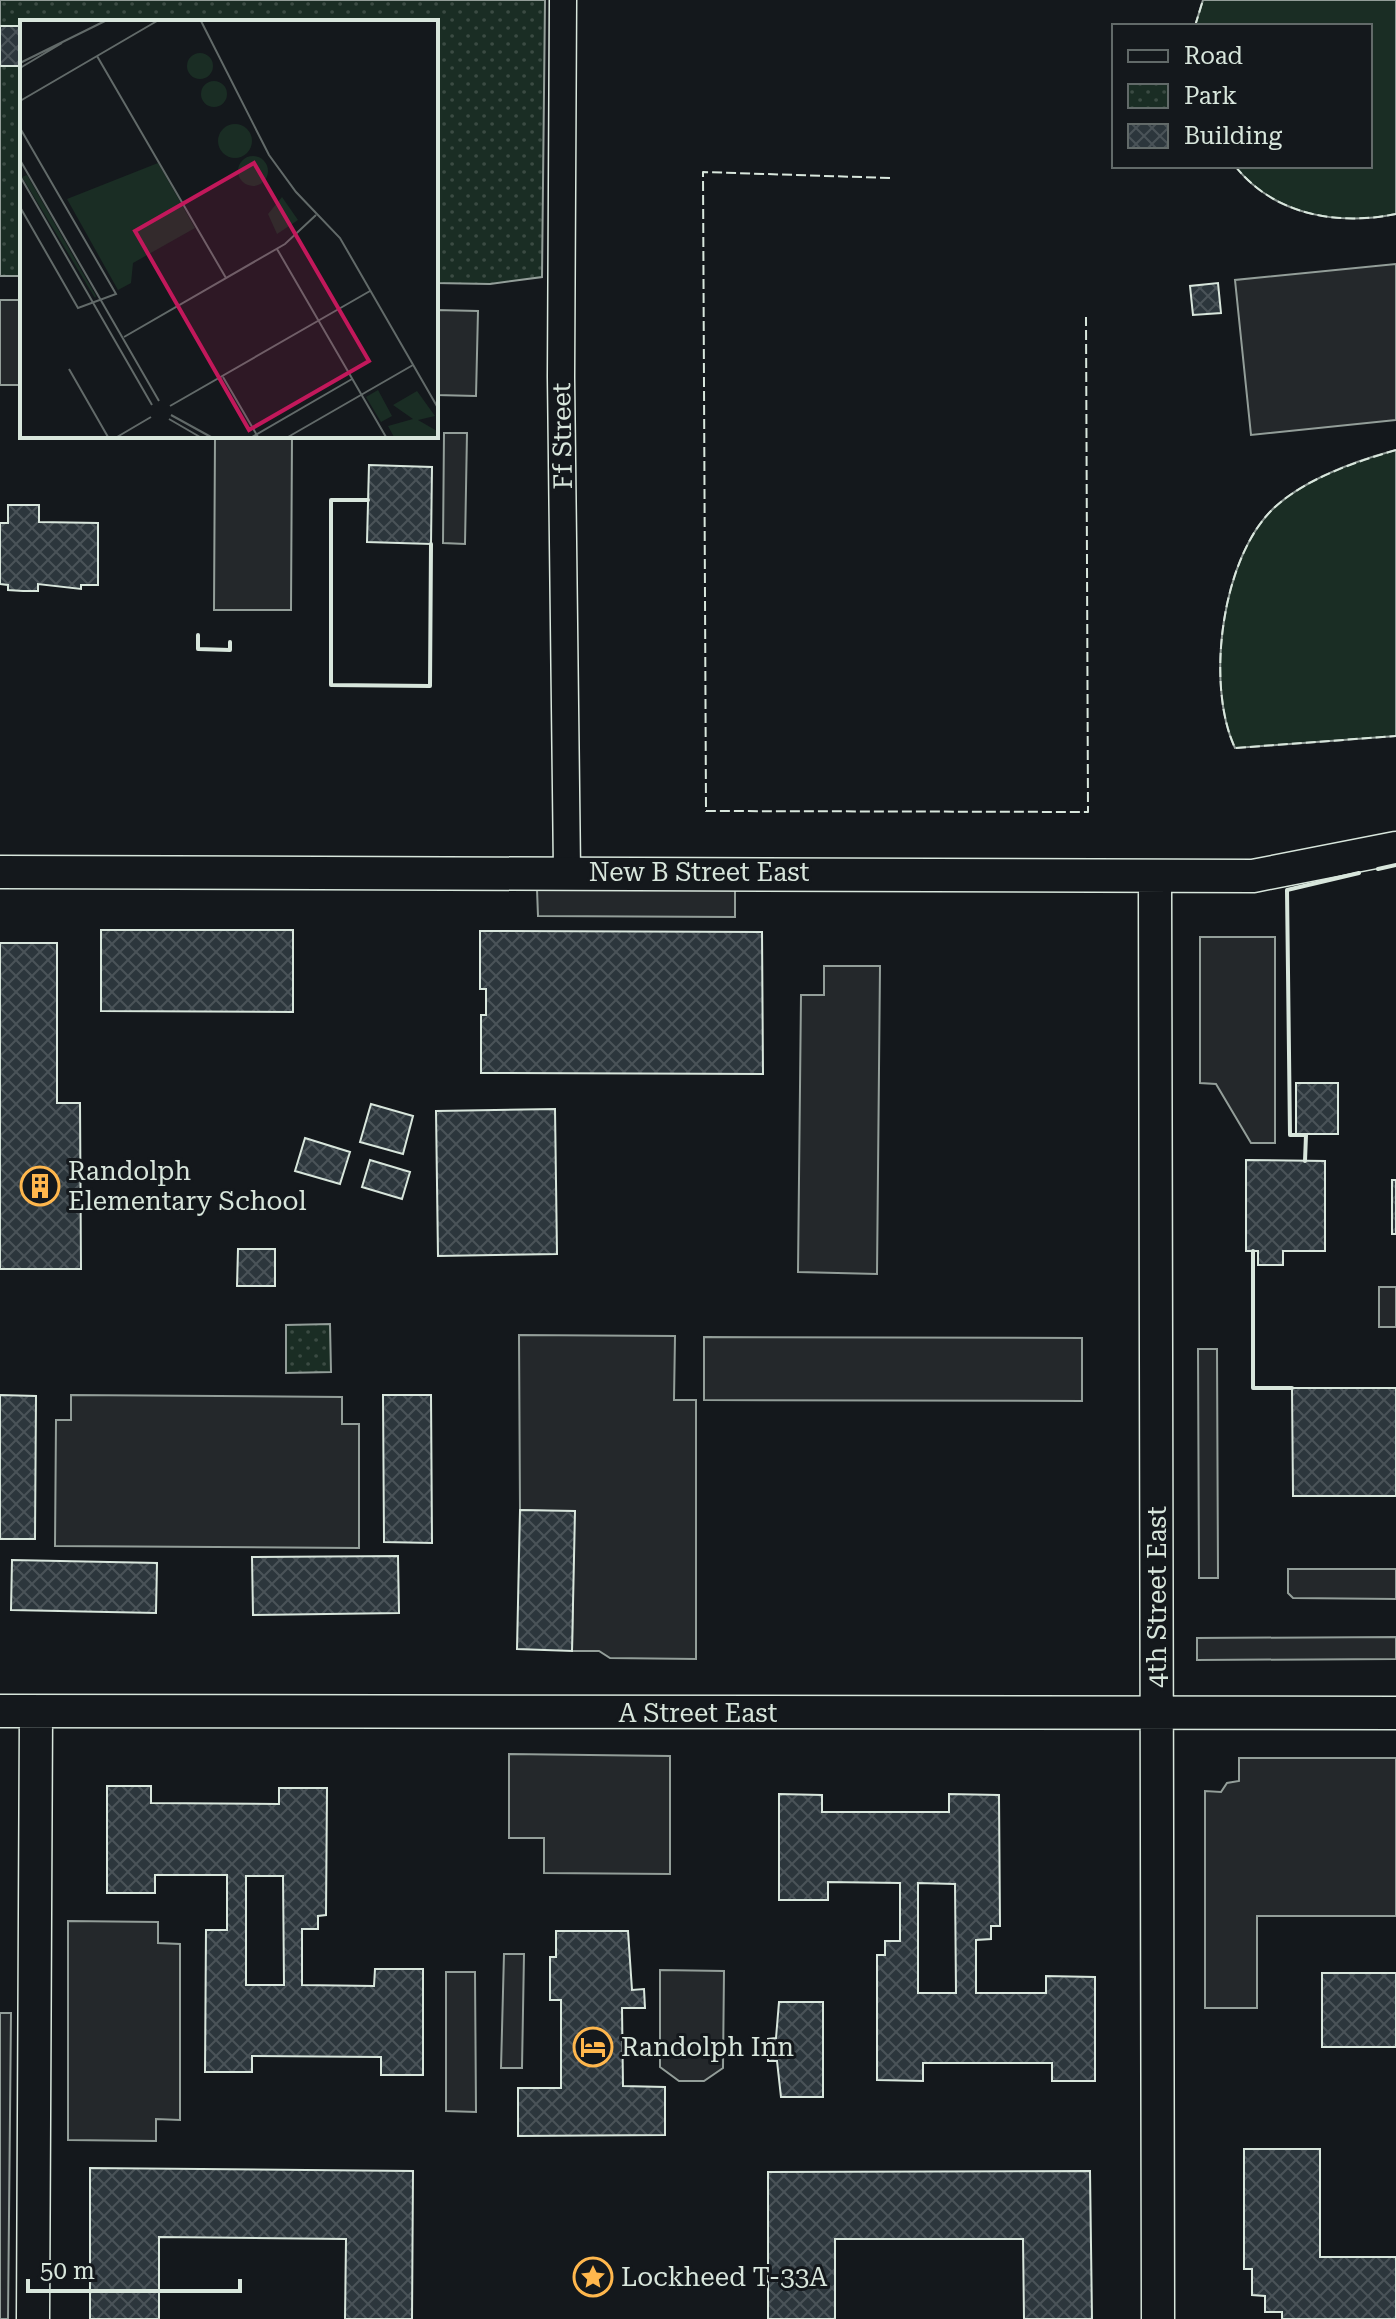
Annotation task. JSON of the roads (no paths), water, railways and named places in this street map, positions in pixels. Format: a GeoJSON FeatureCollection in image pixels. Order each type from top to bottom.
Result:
{"type":"FeatureCollection","features":[{"type":"Feature","properties":{"kind":"street","name":"Ff Street"},"geometry":{"type":"LineString","coordinates":[[563,0],[561,377],[567,871]]}},
{"type":"Feature","properties":{"kind":"street","name":"New B Street East"},"geometry":{"type":"LineString","coordinates":[[0,872],[567,871],[1253,876],[1396,848]]}},
{"type":"Feature","properties":{"kind":"street","name":"4th Street East"},"geometry":{"type":"LineString","coordinates":[[1155,876],[1158,2319]]}},
{"type":"Feature","properties":{"kind":"street","name":"A Street East"},"geometry":{"type":"LineString","coordinates":[[0,1711],[1396,1713]]}},
{"type":"Feature","properties":{"kind":"street"},"geometry":{"type":"LineString","coordinates":[[33,2319],[36,1712]]}},
{"type":"Feature","properties":{"kind":"place","name":"Randolph Elementary School"},"geometry":{"type":"Point","coordinates":[40,1186]}},
{"type":"Feature","properties":{"kind":"place","name":"Randolph Inn"},"geometry":{"type":"Point","coordinates":[593,2047]}},
{"type":"Feature","properties":{"kind":"place","name":"Lockheed T-33A"},"geometry":{"type":"Point","coordinates":[593,2277]}}]}
